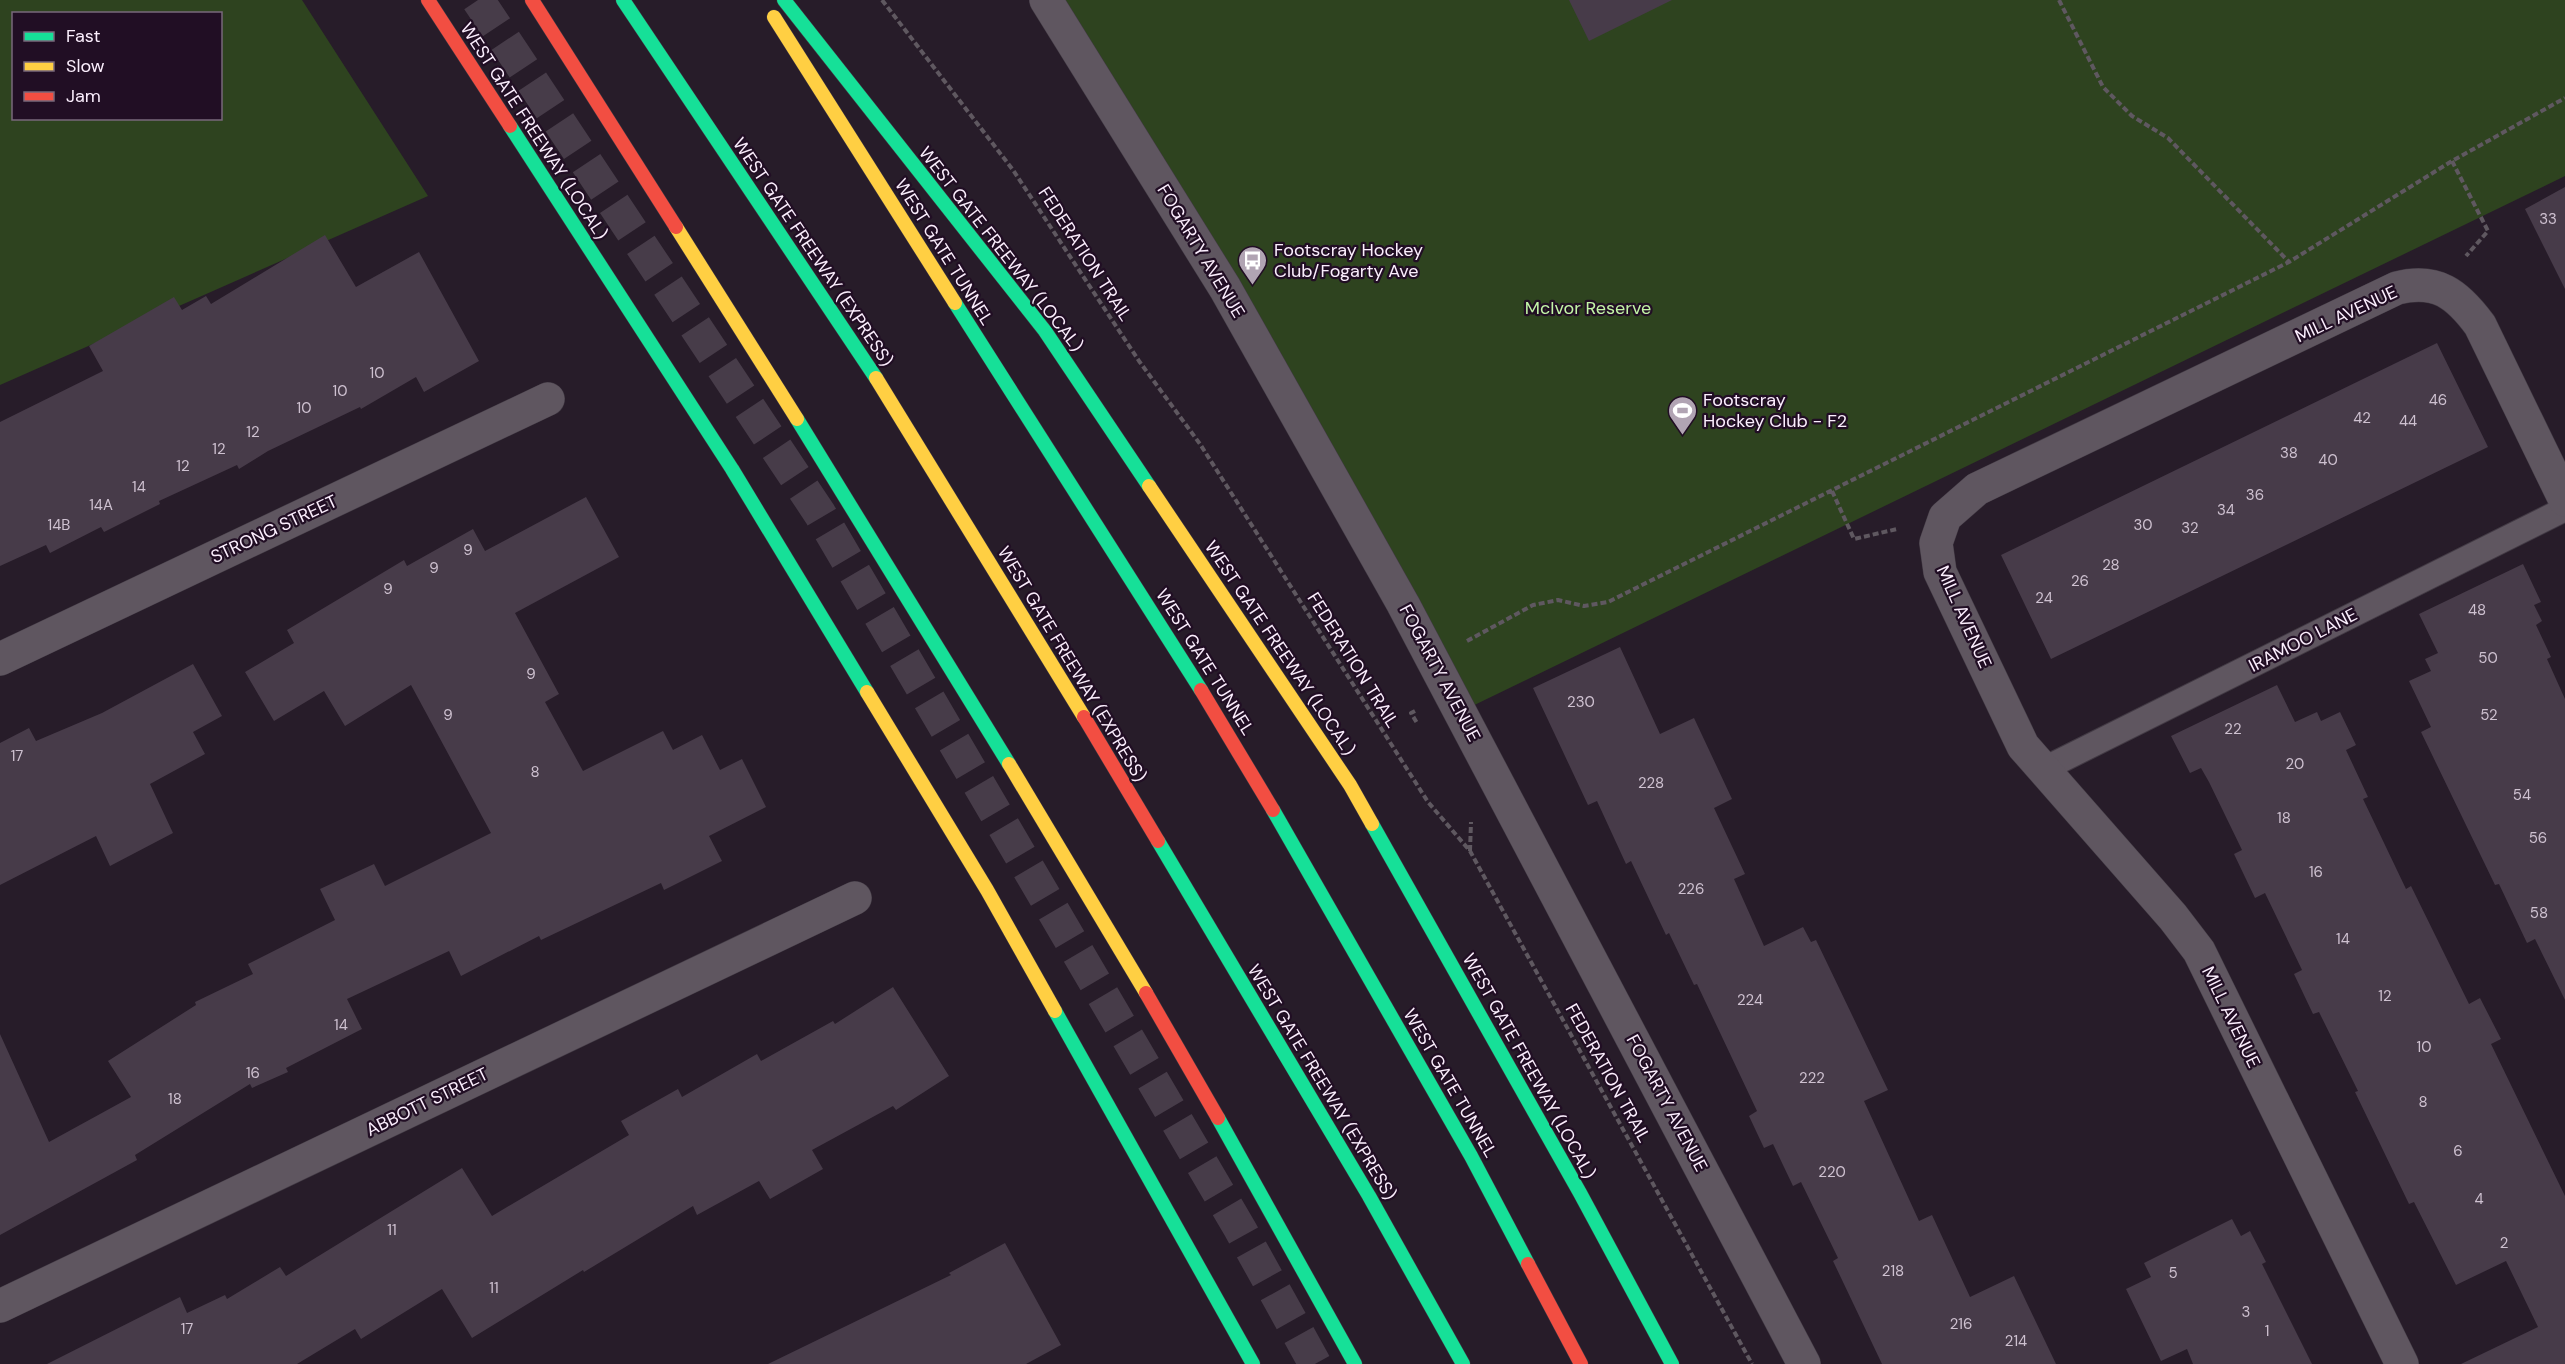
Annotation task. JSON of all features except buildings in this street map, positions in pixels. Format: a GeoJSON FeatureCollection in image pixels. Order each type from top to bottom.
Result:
{"type":"FeatureCollection","features":[{"type":"Feature","properties":{"kind":"highway","name":"WEST GATE FREEWAY (LOCAL)"},"geometry":{"type":"LineString","coordinates":[[428,0],[732,469],[962,849],[1253,1364]]}},
{"type":"Feature","properties":{"kind":"highway"},"geometry":{"type":"LineString","coordinates":[[532,0],[796,416],[1069,865],[1204,1092],[1355,1364]]}},
{"type":"Feature","properties":{"kind":"highway","name":"WEST GATE FREEWAY (EXPRESS)"},"geometry":{"type":"LineString","coordinates":[[623,0],[869,367],[1095,735],[1369,1196],[1463,1364]]}},
{"type":"Feature","properties":{"kind":"highway","name":"WEST GATE FREEWAY (LOCAL)"},"geometry":{"type":"LineString","coordinates":[[784,0],[1045,331],[1350,785],[1580,1193],[1672,1364]]}},
{"type":"Feature","properties":{"kind":"highway","name":"WEST GATE TUNNEL"},"geometry":{"type":"LineString","coordinates":[[769,10],[1239,749],[1471,1156],[1581,1364]]}},
{"type":"Feature","properties":{"kind":"street","name":"FOGARTY AVENUE"},"geometry":{"type":"LineString","coordinates":[[1046,0],[1225,288],[1403,604],[1804,1364]]}},
{"type":"Feature","properties":{"kind":"street","name":"MILL AVENUE"},"geometry":{"type":"LineString","coordinates":[[2402,1364],[2199,951],[2173,917],[2023,746],[1940,572],[1936,543],[1945,517],[1977,489],[2397,288],[2417,283],[2438,289],[2462,301],[2481,325],[2565,500]]}},
{"type":"Feature","properties":{"kind":"street","name":"STRONG STREET"},"geometry":{"type":"LineString","coordinates":[[0,659],[548,399]]}},
{"type":"Feature","properties":{"kind":"street","name":"ABBOTT STREET"},"geometry":{"type":"LineString","coordinates":[[0,1306],[855,898]]}},
{"type":"Feature","properties":{"kind":"lane","name":"IRAMOO LANE"},"geometry":{"type":"LineString","coordinates":[[2042,770],[2565,509]]}},
{"type":"Feature","properties":{"kind":"path","name":"FEDERATION TRAIL"},"geometry":{"type":"LineString","coordinates":[[882,0],[1013,170],[1139,362],[1200,444],[1428,802],[1470,851],[1752,1364]]}},
{"type":"Feature","properties":{"kind":"path"},"geometry":{"type":"LineString","coordinates":[[2059,0],[2103,87],[2132,116],[2168,138],[2289,262]]}},
{"type":"Feature","properties":{"kind":"path"},"geometry":{"type":"LineString","coordinates":[[1461,645],[1533,605],[1558,600],[1584,606],[1608,602],[2289,262],[2452,161],[2565,98]]}},
{"type":"Feature","properties":{"kind":"path"},"geometry":{"type":"LineString","coordinates":[[2438,289],[2488,231],[2452,161]]}},
{"type":"Feature","properties":{"kind":"path"},"geometry":{"type":"LineString","coordinates":[[1832,491],[1854,539],[1945,517]]}},
{"type":"Feature","properties":{"kind":"path"},"geometry":{"type":"LineString","coordinates":[[1411,713],[1422,732]]}},
{"type":"Feature","properties":{"kind":"path"},"geometry":{"type":"LineString","coordinates":[[1470,851],[1471,821]]}},
{"type":"Feature","properties":{"kind":"green space"},"geometry":{"type":"Polygon","coordinates":[[[0,0],[302,0],[428,196],[0,385],[0,0]]]}},
{"type":"Feature","properties":{"kind":"green space","name":"McIvor Reserve"},"geometry":{"type":"Polygon","coordinates":[[[1046,0],[2565,0],[2565,176],[1462,711],[1046,0]]]}},
{"type":"Feature","properties":{"kind":"tunnel"},"geometry":{"type":"LineString","coordinates":[[478,0],[820,514],[1240,1229],[1315,1364]]}},
{"type":"Feature","properties":{"kind":"traffic: fast"},"geometry":{"type":"LineString","coordinates":[[623,0],[876,378]]}},
{"type":"Feature","properties":{"kind":"traffic: fast"},"geometry":{"type":"LineString","coordinates":[[784,0],[1045,331],[1149,486]]}},
{"type":"Feature","properties":{"kind":"traffic: fast"},"geometry":{"type":"LineString","coordinates":[[510,126],[732,469],[867,692]]}},
{"type":"Feature","properties":{"kind":"traffic: fast"},"geometry":{"type":"LineString","coordinates":[[955,303],[1201,690]]}},
{"type":"Feature","properties":{"kind":"traffic: fast"},"geometry":{"type":"LineString","coordinates":[[797,419],[1009,764]]}},
{"type":"Feature","properties":{"kind":"traffic: fast"},"geometry":{"type":"LineString","coordinates":[[1273,810],[1471,1156],[1528,1264]]}},
{"type":"Feature","properties":{"kind":"traffic: fast"},"geometry":{"type":"LineString","coordinates":[[1372,824],[1580,1193],[1672,1364]]}},
{"type":"Feature","properties":{"kind":"traffic: fast"},"geometry":{"type":"LineString","coordinates":[[1158,841],[1369,1196],[1463,1364]]}},
{"type":"Feature","properties":{"kind":"traffic: fast"},"geometry":{"type":"LineString","coordinates":[[1055,1011],[1253,1364]]}},
{"type":"Feature","properties":{"kind":"traffic: fast"},"geometry":{"type":"LineString","coordinates":[[1218,1118],[1355,1364]]}},
{"type":"Feature","properties":{"kind":"traffic: slow"},"geometry":{"type":"LineString","coordinates":[[774,17],[955,303]]}},
{"type":"Feature","properties":{"kind":"traffic: slow"},"geometry":{"type":"LineString","coordinates":[[676,227],[797,419]]}},
{"type":"Feature","properties":{"kind":"traffic: slow"},"geometry":{"type":"LineString","coordinates":[[876,378],[1084,717]]}},
{"type":"Feature","properties":{"kind":"traffic: slow"},"geometry":{"type":"LineString","coordinates":[[1149,486],[1350,785],[1372,824]]}},
{"type":"Feature","properties":{"kind":"traffic: slow"},"geometry":{"type":"LineString","coordinates":[[867,692],[987,890],[1055,1011]]}},
{"type":"Feature","properties":{"kind":"traffic: slow"},"geometry":{"type":"LineString","coordinates":[[1009,764],[1146,993]]}},
{"type":"Feature","properties":{"kind":"traffic: jam"},"geometry":{"type":"LineString","coordinates":[[428,0],[510,126]]}},
{"type":"Feature","properties":{"kind":"traffic: jam"},"geometry":{"type":"LineString","coordinates":[[532,0],[676,227]]}},
{"type":"Feature","properties":{"kind":"traffic: jam"},"geometry":{"type":"LineString","coordinates":[[1201,690],[1273,810]]}},
{"type":"Feature","properties":{"kind":"traffic: jam"},"geometry":{"type":"LineString","coordinates":[[1084,717],[1158,841]]}},
{"type":"Feature","properties":{"kind":"traffic: jam"},"geometry":{"type":"LineString","coordinates":[[1146,993],[1218,1118]]}},
{"type":"Feature","properties":{"kind":"traffic: jam"},"geometry":{"type":"LineString","coordinates":[[1528,1264],[1581,1364]]}},
{"type":"Feature","properties":{"kind":"place","name":"Footscray Hockey Club/Fogarty Ave"},"geometry":{"type":"Point","coordinates":[1253,286]}},
{"type":"Feature","properties":{"kind":"place","name":"Footscray Hockey Club - F2"},"geometry":{"type":"Point","coordinates":[1682,436]}}]}
